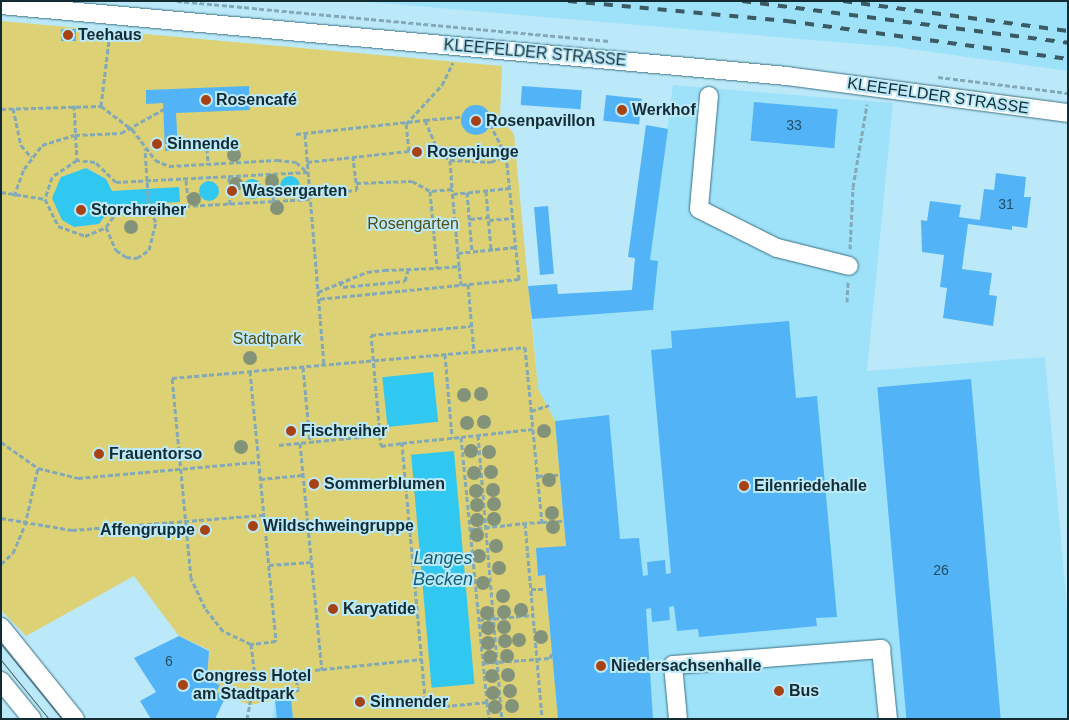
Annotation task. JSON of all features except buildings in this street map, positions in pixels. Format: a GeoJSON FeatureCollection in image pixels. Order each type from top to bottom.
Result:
{"type":"FeatureCollection","features":[{"type":"Feature","properties":{"kind":"street","name":"KLEEFELDER STRASSE"},"geometry":{"type":"LineString","coordinates":[[1,5],[455,45],[868,86],[1068,114]]}},
{"type":"Feature","properties":{"kind":"street"},"geometry":{"type":"LineString","coordinates":[[709,96],[699,209],[777,248],[849,266]]}},
{"type":"Feature","properties":{"kind":"street"},"geometry":{"type":"LineString","coordinates":[[1,627],[75,719]]}},
{"type":"Feature","properties":{"kind":"street"},"geometry":{"type":"LineString","coordinates":[[678,719],[673,666],[881,649],[888,719]]}},
{"type":"Feature","properties":{"kind":"street"},"geometry":{"type":"LineString","coordinates":[[1,681],[32,719]]}},
{"type":"Feature","properties":{"kind":"path"},"geometry":{"type":"LineString","coordinates":[[101,106],[112,15]]}},
{"type":"Feature","properties":{"kind":"path"},"geometry":{"type":"LineString","coordinates":[[307,162],[409,151],[406,124],[452,72],[457,27]]}},
{"type":"Feature","properties":{"kind":"path"},"geometry":{"type":"LineString","coordinates":[[847,302],[853,187],[868,86]]}},
{"type":"Feature","properties":{"kind":"path"},"geometry":{"type":"LineString","coordinates":[[74,105],[77,160]]}},
{"type":"Feature","properties":{"kind":"path"},"geometry":{"type":"LineString","coordinates":[[1,109],[74,105],[101,106],[132,129],[145,148],[169,166],[277,160],[296,162],[308,172]]}},
{"type":"Feature","properties":{"kind":"path"},"geometry":{"type":"LineString","coordinates":[[13,108],[21,145],[31,157]]}},
{"type":"Feature","properties":{"kind":"path"},"geometry":{"type":"LineString","coordinates":[[14,196],[31,157],[42,145],[75,135],[132,129],[164,109]]}},
{"type":"Feature","properties":{"kind":"path"},"geometry":{"type":"LineString","coordinates":[[296,134],[461,118]]}},
{"type":"Feature","properties":{"kind":"path"},"geometry":{"type":"LineString","coordinates":[[425,120],[434,144],[450,160],[461,285]]}},
{"type":"Feature","properties":{"kind":"path"},"geometry":{"type":"LineString","coordinates":[[318,299],[519,279],[506,155],[490,124]]}},
{"type":"Feature","properties":{"kind":"path"},"geometry":{"type":"LineString","coordinates":[[305,134],[324,365]]}},
{"type":"Feature","properties":{"kind":"path"},"geometry":{"type":"LineString","coordinates":[[106,227],[121,253],[145,255],[156,233],[149,210],[145,148]]}},
{"type":"Feature","properties":{"kind":"path"},"geometry":{"type":"LineString","coordinates":[[207,148],[208,164]]}},
{"type":"Feature","properties":{"kind":"path"},"geometry":{"type":"LineString","coordinates":[[450,160],[491,162],[506,155]]}},
{"type":"Feature","properties":{"kind":"path"},"geometry":{"type":"LineString","coordinates":[[310,194],[357,190],[353,157]]}},
{"type":"Feature","properties":{"kind":"path"},"geometry":{"type":"LineString","coordinates":[[308,172],[148,183],[116,182],[95,162],[77,160],[52,177],[45,199],[49,213],[71,234],[85,236],[106,227],[118,210],[149,210],[310,199]]}},
{"type":"Feature","properties":{"kind":"path"},"geometry":{"type":"LineString","coordinates":[[267,175],[274,201]]}},
{"type":"Feature","properties":{"kind":"path"},"geometry":{"type":"LineString","coordinates":[[228,177],[230,204]]}},
{"type":"Feature","properties":{"kind":"path"},"geometry":{"type":"LineString","coordinates":[[186,180],[188,198]]}},
{"type":"Feature","properties":{"kind":"path"},"geometry":{"type":"LineString","coordinates":[[356,183],[412,181],[430,191],[453,192],[510,188]]}},
{"type":"Feature","properties":{"kind":"path"},"geometry":{"type":"LineString","coordinates":[[430,191],[437,268]]}},
{"type":"Feature","properties":{"kind":"path"},"geometry":{"type":"LineString","coordinates":[[486,191],[491,250]]}},
{"type":"Feature","properties":{"kind":"path"},"geometry":{"type":"LineString","coordinates":[[1,192],[14,196],[45,199]]}},
{"type":"Feature","properties":{"kind":"path"},"geometry":{"type":"LineString","coordinates":[[467,192],[472,251]]}},
{"type":"Feature","properties":{"kind":"path"},"geometry":{"type":"LineString","coordinates":[[470,219],[513,218]]}},
{"type":"Feature","properties":{"kind":"path"},"geometry":{"type":"LineString","coordinates":[[458,253],[516,247]]}},
{"type":"Feature","properties":{"kind":"path"},"geometry":{"type":"LineString","coordinates":[[318,292],[339,281],[367,272],[459,266]]}},
{"type":"Feature","properties":{"kind":"path"},"geometry":{"type":"LineString","coordinates":[[339,281],[343,287],[405,281],[408,270]]}},
{"type":"Feature","properties":{"kind":"path"},"geometry":{"type":"LineString","coordinates":[[468,284],[474,352]]}},
{"type":"Feature","properties":{"kind":"path"},"geometry":{"type":"LineString","coordinates":[[471,326],[371,335],[382,446],[533,429]]}},
{"type":"Feature","properties":{"kind":"path"},"geometry":{"type":"LineString","coordinates":[[250,371],[276,642],[251,644],[224,631],[197,595],[183,521],[172,378],[250,371],[373,361],[525,347],[542,522]]}},
{"type":"Feature","properties":{"kind":"path"},"geometry":{"type":"LineString","coordinates":[[445,354],[452,438]]}},
{"type":"Feature","properties":{"kind":"path"},"geometry":{"type":"LineString","coordinates":[[303,367],[310,442]]}},
{"type":"Feature","properties":{"kind":"path"},"geometry":{"type":"LineString","coordinates":[[531,411],[549,405]]}},
{"type":"Feature","properties":{"kind":"path"},"geometry":{"type":"LineString","coordinates":[[279,445],[380,435]]}},
{"type":"Feature","properties":{"kind":"path"},"geometry":{"type":"LineString","coordinates":[[478,435],[502,719]]}},
{"type":"Feature","properties":{"kind":"path"},"geometry":{"type":"LineString","coordinates":[[461,437],[489,719]]}},
{"type":"Feature","properties":{"kind":"path"},"geometry":{"type":"LineString","coordinates":[[1,442],[38,468],[78,478],[259,462]]}},
{"type":"Feature","properties":{"kind":"path"},"geometry":{"type":"LineString","coordinates":[[300,443],[322,670]]}},
{"type":"Feature","properties":{"kind":"path"},"geometry":{"type":"LineString","coordinates":[[402,443],[426,708],[487,702]]}},
{"type":"Feature","properties":{"kind":"path"},"geometry":{"type":"LineString","coordinates":[[1,564],[13,553],[25,525],[38,468]]}},
{"type":"Feature","properties":{"kind":"path"},"geometry":{"type":"LineString","coordinates":[[260,479],[303,475]]}},
{"type":"Feature","properties":{"kind":"path"},"geometry":{"type":"LineString","coordinates":[[538,476],[560,475]]}},
{"type":"Feature","properties":{"kind":"path"},"geometry":{"type":"LineString","coordinates":[[1,518],[25,525],[72,530],[264,515]]}},
{"type":"Feature","properties":{"kind":"path"},"geometry":{"type":"LineString","coordinates":[[470,529],[564,521]]}},
{"type":"Feature","properties":{"kind":"path"},"geometry":{"type":"LineString","coordinates":[[526,523],[542,719]]}},
{"type":"Feature","properties":{"kind":"path"},"geometry":{"type":"LineString","coordinates":[[268,565],[312,562]]}},
{"type":"Feature","properties":{"kind":"path"},"geometry":{"type":"LineString","coordinates":[[532,589],[546,589]]}},
{"type":"Feature","properties":{"kind":"path"},"geometry":{"type":"LineString","coordinates":[[479,620],[534,615]]}},
{"type":"Feature","properties":{"kind":"path"},"geometry":{"type":"LineString","coordinates":[[247,719],[255,676],[251,644]]}},
{"type":"Feature","properties":{"kind":"path"},"geometry":{"type":"LineString","coordinates":[[484,663],[550,658],[552,653]]}},
{"type":"Feature","properties":{"kind":"path"},"geometry":{"type":"LineString","coordinates":[[255,676],[422,659]]}},
{"type":"Feature","properties":{"kind":"path"},"geometry":{"type":"LineString","coordinates":[[296,672],[298,693]]}},
{"type":"Feature","properties":{"kind":"shaded area"},"geometry":{"type":"Polygon","coordinates":[[[357,1],[1068,1],[1068,71],[895,47],[357,1]]]}},
{"type":"Feature","properties":{"kind":"shaded area"},"geometry":{"type":"Polygon","coordinates":[[[673,85],[893,103],[867,371],[1045,357],[1068,620],[1068,719],[272,719],[275,698],[291,697],[538,576],[536,552],[566,545],[555,421],[538,389],[532,319],[653,310],[657,261],[650,260],[673,85]]]}},
{"type":"Feature","properties":{"kind":"green space","name":"Stadtpark"},"geometry":{"type":"Polygon","coordinates":[[[1,21],[502,66],[500,117],[514,134],[538,389],[555,421],[566,546],[536,553],[538,576],[545,575],[558,719],[293,719],[291,697],[250,705],[216,692],[220,685],[207,679],[209,650],[179,636],[134,576],[26,636],[1,610],[1,21]]]}},
{"type":"Feature","properties":{"kind":"water"},"geometry":{"type":"Polygon","coordinates":[[[86,168],[106,179],[112,191],[179,187],[180,202],[112,206],[99,224],[74,227],[62,220],[52,198],[61,177],[86,168]]]}},
{"type":"Feature","properties":{"kind":"water"},"geometry":{"type":"Polygon","coordinates":[[[290,176],[297,179],[300,186],[297,193],[290,196],[283,193],[280,186],[283,179],[290,176]]]}},
{"type":"Feature","properties":{"kind":"water"},"geometry":{"type":"Polygon","coordinates":[[[252,179],[259,182],[262,189],[259,196],[252,199],[245,196],[242,189],[245,182],[252,179]]]}},
{"type":"Feature","properties":{"kind":"water"},"geometry":{"type":"Polygon","coordinates":[[[209,181],[216,184],[219,191],[216,198],[209,201],[202,198],[199,191],[202,184],[209,181]]]}},
{"type":"Feature","properties":{"kind":"water"},"geometry":{"type":"Polygon","coordinates":[[[433,372],[438,422],[388,427],[382,377],[433,372]]]}},
{"type":"Feature","properties":{"kind":"water","name":"Langes Becken"},"geometry":{"type":"Polygon","coordinates":[[[454,451],[474,684],[432,688],[411,455],[454,451]]]}},
{"type":"Feature","properties":{"kind":"tram line"},"geometry":{"type":"LineString","coordinates":[[1,644],[62,719]]}},
{"type":"Feature","properties":{"kind":"tram line"},"geometry":{"type":"LineString","coordinates":[[1,660],[49,719]]}},
{"type":"Feature","properties":{"kind":"railway"},"geometry":{"type":"LineString","coordinates":[[568,1],[787,21],[1068,59]]}},
{"type":"Feature","properties":{"kind":"railway"},"geometry":{"type":"LineString","coordinates":[[742,1],[1068,43]]}},
{"type":"Feature","properties":{"kind":"railway"},"geometry":{"type":"LineString","coordinates":[[843,1],[1068,31]]}},
{"type":"Feature","properties":{"kind":"place","name":"Teehaus"},"geometry":{"type":"Point","coordinates":[68,35]}},
{"type":"Feature","properties":{"kind":"place","name":"Rosencafé"},"geometry":{"type":"Point","coordinates":[206,100]}},
{"type":"Feature","properties":{"kind":"place","name":"Werkhof"},"geometry":{"type":"Point","coordinates":[622,110]}},
{"type":"Feature","properties":{"kind":"place","name":"Rosenpavillon"},"geometry":{"type":"Point","coordinates":[476,121]}},
{"type":"Feature","properties":{"kind":"place","name":"Sinnende"},"geometry":{"type":"Point","coordinates":[157,144]}},
{"type":"Feature","properties":{"kind":"place","name":"Rosenjunge"},"geometry":{"type":"Point","coordinates":[417,152]}},
{"type":"Feature","properties":{"kind":"place","name":"Wassergarten"},"geometry":{"type":"Point","coordinates":[232,191]}},
{"type":"Feature","properties":{"kind":"place","name":"Storchreiher"},"geometry":{"type":"Point","coordinates":[81,210]}},
{"type":"Feature","properties":{"kind":"place","name":"Fischreiher"},"geometry":{"type":"Point","coordinates":[291,431]}},
{"type":"Feature","properties":{"kind":"place","name":"Frauentorso"},"geometry":{"type":"Point","coordinates":[99,454]}},
{"type":"Feature","properties":{"kind":"place","name":"Sommerblumen"},"geometry":{"type":"Point","coordinates":[314,484]}},
{"type":"Feature","properties":{"kind":"place","name":"Eilenriedehalle"},"geometry":{"type":"Point","coordinates":[744,486]}},
{"type":"Feature","properties":{"kind":"place","name":"Wildschweingruppe"},"geometry":{"type":"Point","coordinates":[253,526]}},
{"type":"Feature","properties":{"kind":"place","name":"Affengruppe"},"geometry":{"type":"Point","coordinates":[205,530]}},
{"type":"Feature","properties":{"kind":"place","name":"Karyatide"},"geometry":{"type":"Point","coordinates":[333,609]}},
{"type":"Feature","properties":{"kind":"place","name":"Niedersachsenhalle"},"geometry":{"type":"Point","coordinates":[601,666]}},
{"type":"Feature","properties":{"kind":"place","name":"Congress Hotel am Stadtpark"},"geometry":{"type":"Point","coordinates":[183,685]}},
{"type":"Feature","properties":{"kind":"place","name":"Bus"},"geometry":{"type":"Point","coordinates":[779,691]}},
{"type":"Feature","properties":{"kind":"place","name":"Sinnender"},"geometry":{"type":"Point","coordinates":[360,702]}},
{"type":"Feature","properties":{"kind":"park label","name":"Rosengarten"},"geometry":{"type":"Point","coordinates":[413,224]}}]}
